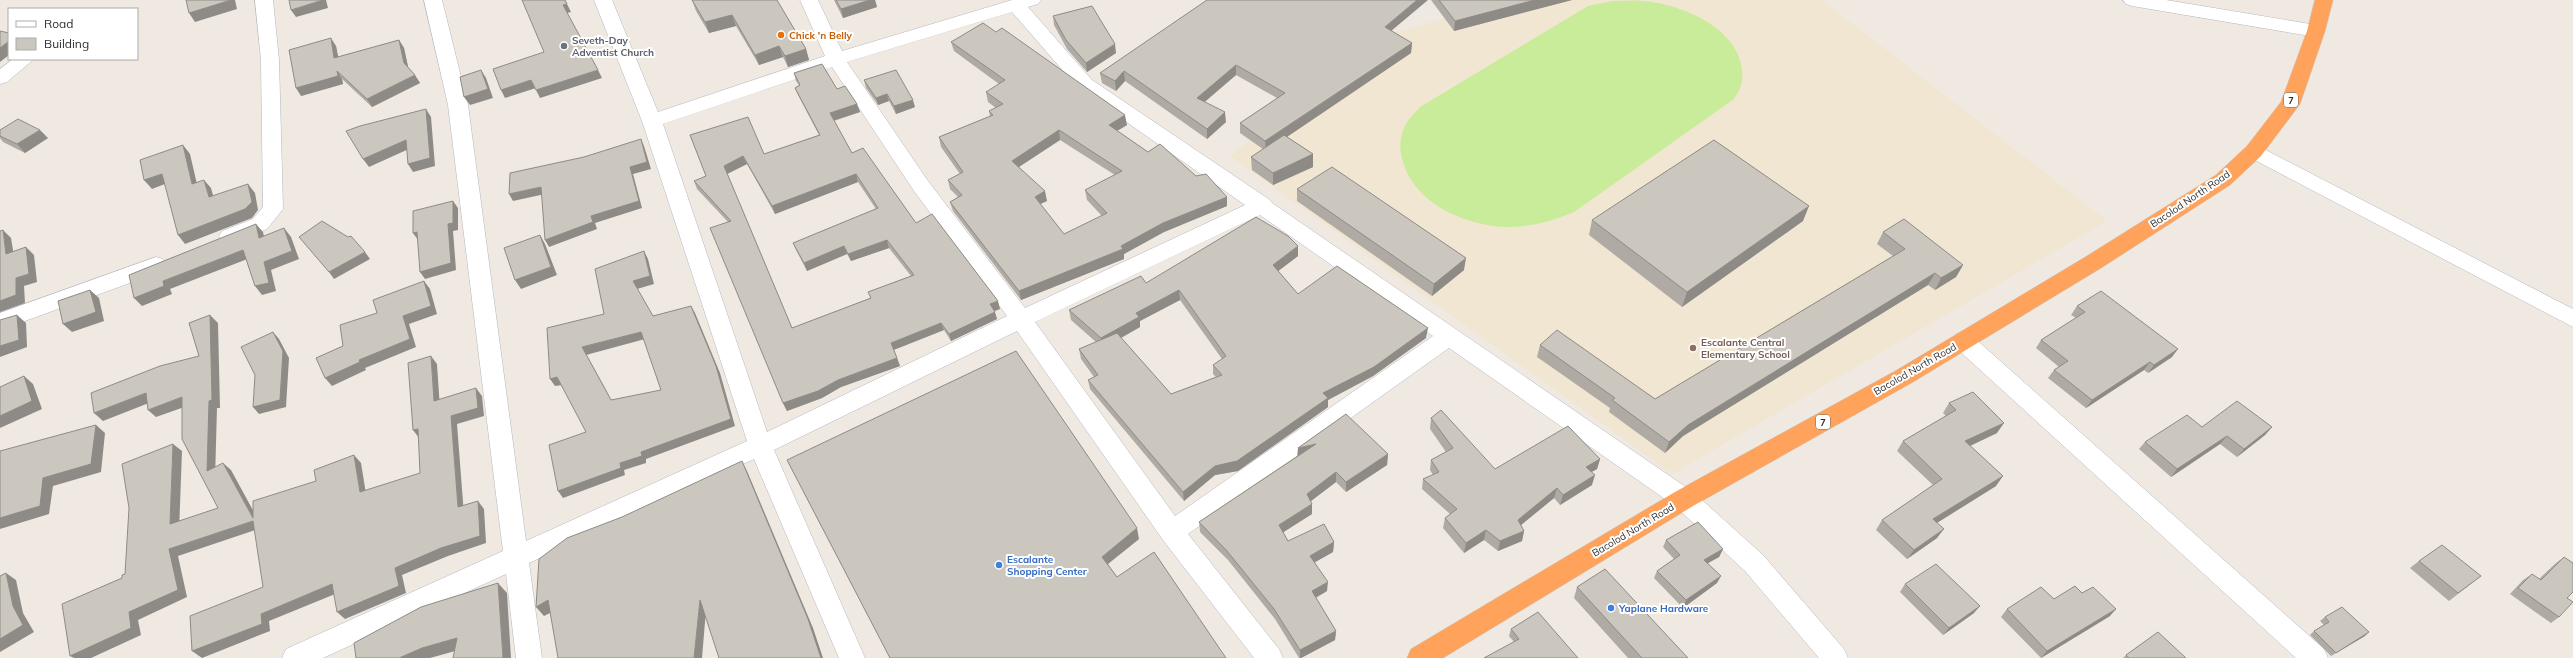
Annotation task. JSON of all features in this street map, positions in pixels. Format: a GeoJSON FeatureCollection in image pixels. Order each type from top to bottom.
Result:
{"type":"FeatureCollection","features":[{"type":"Feature","properties":{"kind":"highway","name":"Bacolod North Road"},"geometry":{"type":"LineString","coordinates":[[1420,658],[1684,500],[1905,376],[2223,180],[2254,151],[2290,104],[2316,31],[2324,0]]}},
{"type":"Feature","properties":{"kind":"street"},"geometry":{"type":"LineString","coordinates":[[210,244],[260,224],[273,209],[270,60],[264,0]]}},
{"type":"Feature","properties":{"kind":"street"},"geometry":{"type":"LineString","coordinates":[[433,0],[458,105],[529,658]]}},
{"type":"Feature","properties":{"kind":"street"},"geometry":{"type":"LineString","coordinates":[[603,0],[652,121],[760,446],[852,658]]}},
{"type":"Feature","properties":{"kind":"street"},"geometry":{"type":"LineString","coordinates":[[809,0],[836,59],[921,186],[1020,319],[1172,532],[1270,658]]}},
{"type":"Feature","properties":{"kind":"street"},"geometry":{"type":"LineString","coordinates":[[2132,0],[2316,31]]}},
{"type":"Feature","properties":{"kind":"street"},"geometry":{"type":"LineString","coordinates":[[652,121],[836,59],[1022,2],[1092,79],[1447,338],[1684,500],[1754,563],[1835,658]]}},
{"type":"Feature","properties":{"kind":"street"},"geometry":{"type":"LineString","coordinates":[[0,78],[24,60]]}},
{"type":"Feature","properties":{"kind":"street"},"geometry":{"type":"LineString","coordinates":[[2254,151],[2573,319]]}},
{"type":"Feature","properties":{"kind":"street"},"geometry":{"type":"LineString","coordinates":[[296,658],[760,446],[1020,319],[1263,205]]}},
{"type":"Feature","properties":{"kind":"street"},"geometry":{"type":"LineString","coordinates":[[0,322],[109,284],[174,258]]}},
{"type":"Feature","properties":{"kind":"street"},"geometry":{"type":"LineString","coordinates":[[1172,532],[1447,338]]}},
{"type":"Feature","properties":{"kind":"street"},"geometry":{"type":"LineString","coordinates":[[1963,341],[2315,658]]}},
{"type":"Feature","properties":{"kind":"shaded area","name":"Escalante Central Elementary School"},"geometry":{"type":"Polygon","coordinates":[[[1509,0],[1822,0],[2107,221],[1672,474],[1230,156],[1377,38],[1509,0]]]}},
{"type":"Feature","properties":{"kind":"green space"},"geometry":{"type":"Polygon","coordinates":[[[1612,1],[1643,1],[1659,3],[1676,8],[1693,14],[1709,23],[1723,34],[1734,47],[1741,63],[1742,82],[1734,99],[1574,212],[1559,218],[1513,227],[1478,223],[1461,218],[1445,210],[1430,200],[1417,188],[1408,174],[1402,158],[1400,146],[1402,133],[1405,126],[1420,107],[1588,6],[1612,1]]]}},
{"type":"Feature","properties":{"kind":"building"},"geometry":{"type":"Polygon","coordinates":[[[186,0],[231,0],[189,13],[186,0]]]}},
{"type":"Feature","properties":{"kind":"building"},"geometry":{"type":"Polygon","coordinates":[[[289,0],[323,0],[291,10],[289,0]]]}},
{"type":"Feature","properties":{"kind":"building"},"geometry":{"type":"Polygon","coordinates":[[[522,0],[565,0],[567,4],[563,5],[598,70],[536,90],[531,80],[501,90],[493,69],[544,52],[522,0]]]}},
{"type":"Feature","properties":{"kind":"building"},"geometry":{"type":"Polygon","coordinates":[[[692,0],[777,0],[806,49],[785,56],[779,46],[755,55],[732,15],[705,22],[692,0]]]}},
{"type":"Feature","properties":{"kind":"building"},"geometry":{"type":"Polygon","coordinates":[[[836,0],[870,0],[841,9],[836,0]]]}},
{"type":"Feature","properties":{"kind":"building"},"geometry":{"type":"Polygon","coordinates":[[[1207,0],[1417,0],[1385,27],[1412,43],[1265,141],[1240,123],[1285,93],[1236,65],[1197,98],[1225,112],[1207,129],[1124,71],[1115,81],[1100,73],[1207,0]]]}},
{"type":"Feature","properties":{"kind":"building"},"geometry":{"type":"Polygon","coordinates":[[[1439,0],[1535,0],[1455,21],[1439,0]]]}},
{"type":"Feature","properties":{"kind":"building"},"geometry":{"type":"Polygon","coordinates":[[[1092,6],[1115,44],[1086,63],[1066,40],[1053,16],[1092,6]]]}},
{"type":"Feature","properties":{"kind":"building"},"geometry":{"type":"Polygon","coordinates":[[[983,23],[996,32],[1002,28],[1125,115],[1109,125],[1148,152],[1160,144],[1196,176],[1206,174],[1227,197],[1163,223],[1121,246],[1123,249],[1019,291],[950,202],[962,195],[948,180],[963,172],[939,137],[993,115],[989,111],[1003,104],[986,92],[1005,80],[951,42],[983,23]],[[1059,130],[1012,161],[1045,191],[1035,197],[1064,234],[1107,213],[1085,190],[1122,171],[1059,130]]]}},
{"type":"Feature","properties":{"kind":"building"},"geometry":{"type":"Polygon","coordinates":[[[0,31],[8,33],[8,42],[0,48],[0,31]]]}},
{"type":"Feature","properties":{"kind":"building"},"geometry":{"type":"Polygon","coordinates":[[[331,38],[334,58],[399,40],[404,63],[415,75],[367,99],[337,71],[338,76],[296,88],[289,50],[331,38]]]}},
{"type":"Feature","properties":{"kind":"building"},"geometry":{"type":"Polygon","coordinates":[[[822,64],[837,89],[845,86],[857,104],[830,113],[852,153],[863,148],[916,223],[932,214],[998,301],[990,304],[995,312],[949,334],[941,323],[891,343],[897,358],[838,380],[818,391],[783,403],[710,228],[731,221],[694,181],[706,176],[690,135],[748,117],[764,154],[820,135],[795,88],[800,85],[794,73],[822,64]],[[743,156],[724,166],[792,328],[871,298],[868,292],[914,275],[887,240],[848,254],[844,246],[804,263],[793,243],[878,208],[856,174],[772,206],[743,156]]]}},
{"type":"Feature","properties":{"kind":"building"},"geometry":{"type":"Polygon","coordinates":[[[481,70],[488,89],[464,97],[460,77],[481,70]]]}},
{"type":"Feature","properties":{"kind":"building"},"geometry":{"type":"Polygon","coordinates":[[[896,70],[913,100],[894,106],[887,94],[876,98],[864,80],[896,70]]]}},
{"type":"Feature","properties":{"kind":"building"},"geometry":{"type":"Polygon","coordinates":[[[426,109],[430,158],[408,164],[406,140],[363,159],[346,131],[360,126],[426,109]]]}},
{"type":"Feature","properties":{"kind":"building"},"geometry":{"type":"Polygon","coordinates":[[[18,119],[40,130],[17,144],[0,136],[0,130],[18,119]]]}},
{"type":"Feature","properties":{"kind":"building"},"geometry":{"type":"Polygon","coordinates":[[[1284,135],[1313,154],[1273,173],[1251,157],[1284,135]]]}},
{"type":"Feature","properties":{"kind":"building"},"geometry":{"type":"Polygon","coordinates":[[[641,139],[647,162],[630,167],[639,201],[591,216],[593,222],[545,240],[541,187],[509,194],[510,173],[584,157],[641,139]]]}},
{"type":"Feature","properties":{"kind":"building"},"geometry":{"type":"Polygon","coordinates":[[[1714,140],[1809,206],[1687,292],[1592,220],[1714,140]]]}},
{"type":"Feature","properties":{"kind":"building"},"geometry":{"type":"Polygon","coordinates":[[[183,145],[192,184],[204,180],[209,197],[248,184],[252,202],[245,209],[178,235],[162,174],[144,180],[140,160],[183,145]]]}},
{"type":"Feature","properties":{"kind":"building"},"geometry":{"type":"Polygon","coordinates":[[[1332,167],[1466,258],[1434,284],[1297,189],[1332,167]]]}},
{"type":"Feature","properties":{"kind":"building"},"geometry":{"type":"Polygon","coordinates":[[[453,201],[453,223],[448,224],[451,263],[420,272],[417,232],[413,233],[413,211],[453,201]]]}},
{"type":"Feature","properties":{"kind":"building"},"geometry":{"type":"Polygon","coordinates":[[[1256,217],[1288,236],[1298,246],[1273,265],[1298,294],[1337,266],[1428,328],[1374,367],[1323,393],[1328,398],[1237,461],[1215,466],[1183,492],[1088,380],[1098,375],[1079,349],[1117,333],[1171,394],[1222,375],[1213,365],[1226,356],[1179,290],[1136,313],[1139,317],[1101,338],[1069,310],[1141,276],[1146,283],[1256,217]]]}},
{"type":"Feature","properties":{"kind":"building"},"geometry":{"type":"Polygon","coordinates":[[[1904,219],[1963,265],[1941,278],[1935,273],[1688,425],[1669,442],[1612,400],[1615,398],[1540,345],[1557,330],[1655,399],[1905,249],[1883,232],[1904,219]]]}},
{"type":"Feature","properties":{"kind":"building"},"geometry":{"type":"Polygon","coordinates":[[[322,221],[348,237],[351,236],[365,252],[329,272],[299,237],[322,221]]]}},
{"type":"Feature","properties":{"kind":"building"},"geometry":{"type":"Polygon","coordinates":[[[256,224],[259,238],[284,228],[292,251],[264,262],[269,283],[255,286],[243,250],[163,281],[164,286],[134,298],[129,275],[256,224]]]}},
{"type":"Feature","properties":{"kind":"building"},"geometry":{"type":"Polygon","coordinates":[[[3,230],[6,254],[26,247],[29,274],[16,278],[16,295],[0,301],[0,231],[3,230]]]}},
{"type":"Feature","properties":{"kind":"building"},"geometry":{"type":"Polygon","coordinates":[[[540,235],[551,267],[515,280],[504,248],[540,235]]]}},
{"type":"Feature","properties":{"kind":"building"},"geometry":{"type":"Polygon","coordinates":[[[644,251],[650,276],[633,281],[653,316],[691,306],[716,366],[731,419],[641,452],[642,456],[620,463],[621,468],[558,491],[549,445],[586,432],[557,377],[550,379],[547,328],[604,314],[595,269],[644,251]],[[641,332],[582,347],[611,400],[661,390],[641,332]]]}},
{"type":"Feature","properties":{"kind":"building"},"geometry":{"type":"Polygon","coordinates":[[[424,281],[431,306],[403,316],[410,339],[359,360],[360,362],[325,378],[316,358],[343,346],[340,325],[377,313],[373,300],[424,281]]]}},
{"type":"Feature","properties":{"kind":"building"},"geometry":{"type":"Polygon","coordinates":[[[90,290],[96,312],[63,324],[58,301],[90,290]]]}},
{"type":"Feature","properties":{"kind":"building"},"geometry":{"type":"Polygon","coordinates":[[[2101,291],[2178,349],[2154,365],[2150,362],[2092,400],[2054,370],[2068,361],[2041,340],[2085,312],[2077,306],[2101,291]]]}},
{"type":"Feature","properties":{"kind":"building"},"geometry":{"type":"Polygon","coordinates":[[[17,315],[19,340],[0,346],[0,320],[17,315]]]}},
{"type":"Feature","properties":{"kind":"building"},"geometry":{"type":"Polygon","coordinates":[[[210,315],[212,400],[209,401],[207,471],[223,463],[253,518],[253,501],[316,481],[314,470],[354,455],[360,492],[420,473],[418,429],[413,430],[408,363],[431,356],[434,401],[476,388],[478,408],[451,416],[458,507],[478,501],[480,536],[441,548],[395,568],[399,586],[337,612],[332,584],[261,614],[262,624],[192,651],[190,616],[263,587],[253,521],[169,549],[178,590],[129,612],[131,628],[70,656],[62,604],[122,578],[122,575],[125,574],[129,508],[122,464],[173,444],[170,524],[218,508],[182,439],[182,397],[148,410],[146,393],[94,413],[91,393],[160,366],[199,356],[189,323],[210,315]]]}},
{"type":"Feature","properties":{"kind":"building"},"geometry":{"type":"Polygon","coordinates":[[[273,332],[283,351],[280,400],[253,407],[255,375],[241,347],[273,332]]]}},
{"type":"Feature","properties":{"kind":"building","name":"Escalante Shopping Center"},"geometry":{"type":"Polygon","coordinates":[[[1016,351],[1137,528],[1102,557],[1117,577],[1154,552],[1226,658],[890,658],[787,460],[1016,351]]]}},
{"type":"Feature","properties":{"kind":"building"},"geometry":{"type":"Polygon","coordinates":[[[24,376],[32,401],[0,416],[0,387],[24,376]]]}},
{"type":"Feature","properties":{"kind":"building"},"geometry":{"type":"Polygon","coordinates":[[[1973,392],[2004,423],[1965,441],[2003,476],[1933,519],[1944,529],[1914,550],[1882,520],[1942,479],[1903,441],[1956,410],[1949,403],[1973,392]]]}},
{"type":"Feature","properties":{"kind":"building"},"geometry":{"type":"Polygon","coordinates":[[[2237,401],[2272,427],[2244,449],[2227,436],[2177,469],[2145,442],[2187,415],[2202,427],[2237,401]]]}},
{"type":"Feature","properties":{"kind":"building"},"geometry":{"type":"Polygon","coordinates":[[[1441,410],[1495,469],[1568,426],[1600,459],[1586,467],[1595,475],[1563,495],[1557,488],[1518,520],[1524,531],[1500,541],[1486,530],[1466,543],[1445,518],[1457,509],[1423,479],[1439,472],[1431,460],[1453,448],[1431,418],[1441,410]]]}},
{"type":"Feature","properties":{"kind":"building"},"geometry":{"type":"Polygon","coordinates":[[[1346,414],[1388,454],[1346,482],[1336,472],[1307,494],[1312,504],[1279,525],[1288,541],[1324,524],[1334,542],[1310,556],[1328,582],[1312,591],[1336,631],[1300,650],[1274,609],[1227,551],[1199,522],[1316,444],[1298,448],[1346,414]]]}},
{"type":"Feature","properties":{"kind":"building"},"geometry":{"type":"Polygon","coordinates":[[[96,425],[91,464],[43,478],[40,506],[0,518],[0,451],[96,425]]]}},
{"type":"Feature","properties":{"kind":"building"},"geometry":{"type":"Polygon","coordinates":[[[742,461],[808,619],[821,658],[719,658],[700,600],[694,658],[558,658],[548,600],[536,607],[539,559],[567,538],[622,517],[742,461]]]}},
{"type":"Feature","properties":{"kind":"building"},"geometry":{"type":"Polygon","coordinates":[[[1698,522],[1723,549],[1704,560],[1721,576],[1686,600],[1657,571],[1680,555],[1666,540],[1698,522]]]}},
{"type":"Feature","properties":{"kind":"building"},"geometry":{"type":"Polygon","coordinates":[[[2442,545],[2481,576],[2458,593],[2419,561],[2442,545]]]}},
{"type":"Feature","properties":{"kind":"building"},"geometry":{"type":"Polygon","coordinates":[[[2564,557],[2573,563],[2573,592],[2567,598],[2573,602],[2559,617],[2518,588],[2532,574],[2541,580],[2564,557]]]}},
{"type":"Feature","properties":{"kind":"building"},"geometry":{"type":"Polygon","coordinates":[[[1936,564],[1980,606],[1949,628],[1905,584],[1936,564]]]}},
{"type":"Feature","properties":{"kind":"building"},"geometry":{"type":"Polygon","coordinates":[[[1605,569],[1688,658],[1642,658],[1577,587],[1605,569]]]}},
{"type":"Feature","properties":{"kind":"building"},"geometry":{"type":"Polygon","coordinates":[[[6,573],[13,606],[23,625],[0,639],[0,576],[6,573]]]}},
{"type":"Feature","properties":{"kind":"building"},"geometry":{"type":"Polygon","coordinates":[[[498,583],[503,658],[453,658],[457,638],[422,648],[399,658],[356,658],[354,643],[421,607],[498,583]]]}},
{"type":"Feature","properties":{"kind":"building"},"geometry":{"type":"Polygon","coordinates":[[[2075,586],[2082,593],[2093,587],[2116,609],[2047,651],[2007,609],[2041,587],[2054,599],[2075,586]]]}},
{"type":"Feature","properties":{"kind":"building"},"geometry":{"type":"Polygon","coordinates":[[[2342,607],[2369,632],[2336,653],[2314,631],[2329,622],[2325,617],[2342,607]]]}},
{"type":"Feature","properties":{"kind":"building"},"geometry":{"type":"Polygon","coordinates":[[[1538,612],[1578,658],[1484,658],[1519,639],[1511,629],[1538,612]]]}},
{"type":"Feature","properties":{"kind":"building"},"geometry":{"type":"Polygon","coordinates":[[[2158,632],[2186,658],[2129,658],[2126,655],[2158,632]]]}},
{"type":"Feature","properties":{"kind":"place","name":"Chick 'n Belly"},"geometry":{"type":"Point","coordinates":[781,35]}},
{"type":"Feature","properties":{"kind":"place","name":"Seveth-Day Adventist Church"},"geometry":{"type":"Point","coordinates":[564,46]}},
{"type":"Feature","properties":{"kind":"place","name":"Escalante Central Elementary School"},"geometry":{"type":"Point","coordinates":[1693,348]}},
{"type":"Feature","properties":{"kind":"place","name":"Escalante Shopping Center"},"geometry":{"type":"Point","coordinates":[999,565]}},
{"type":"Feature","properties":{"kind":"place","name":"Yaplane Hardware"},"geometry":{"type":"Point","coordinates":[1611,608]}}]}
